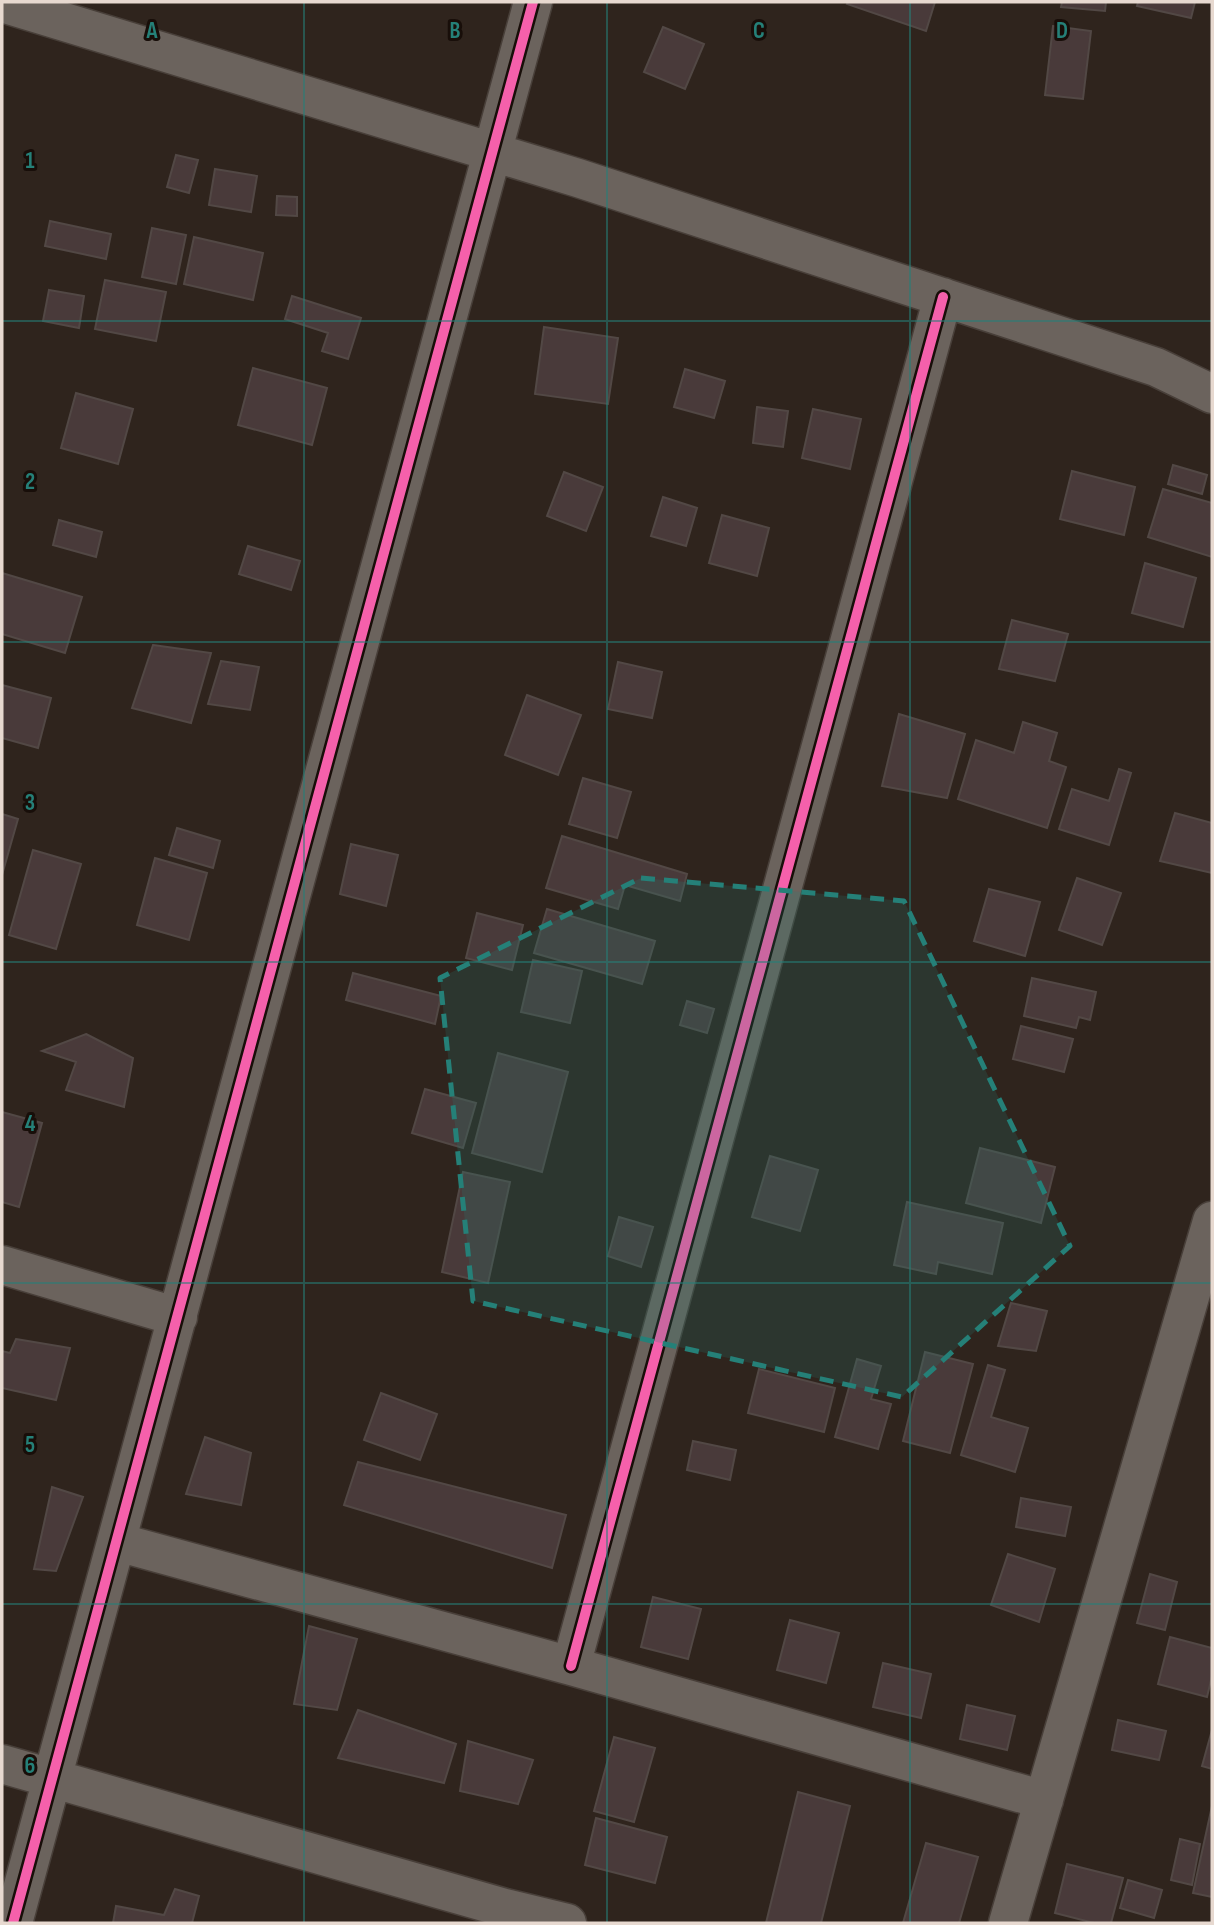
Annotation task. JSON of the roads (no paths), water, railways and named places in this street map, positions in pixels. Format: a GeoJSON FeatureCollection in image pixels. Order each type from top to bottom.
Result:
{"type":"FeatureCollection","features":[{"type":"Feature","properties":{"kind":"street"},"geometry":{"type":"LineString","coordinates":[[13,1923],[533,2]]}},
{"type":"Feature","properties":{"kind":"street"},"geometry":{"type":"LineString","coordinates":[[2,3],[494,153],[943,297],[1156,367],[1212,394]]}},
{"type":"Feature","properties":{"kind":"street"},"geometry":{"type":"LineString","coordinates":[[571,1666],[943,297]]}},
{"type":"Feature","properties":{"kind":"street"},"geometry":{"type":"LineString","coordinates":[[1008,1923],[1212,1221]]}},
{"type":"Feature","properties":{"kind":"street"},"geometry":{"type":"LineString","coordinates":[[2,1265],[178,1317]]}},
{"type":"Feature","properties":{"kind":"street"},"geometry":{"type":"LineString","coordinates":[[117,1542],[571,1666],[1044,1800]]}},
{"type":"Feature","properties":{"kind":"street"},"geometry":{"type":"LineString","coordinates":[[2,1764],[503,1916],[567,1923]]}}]}
